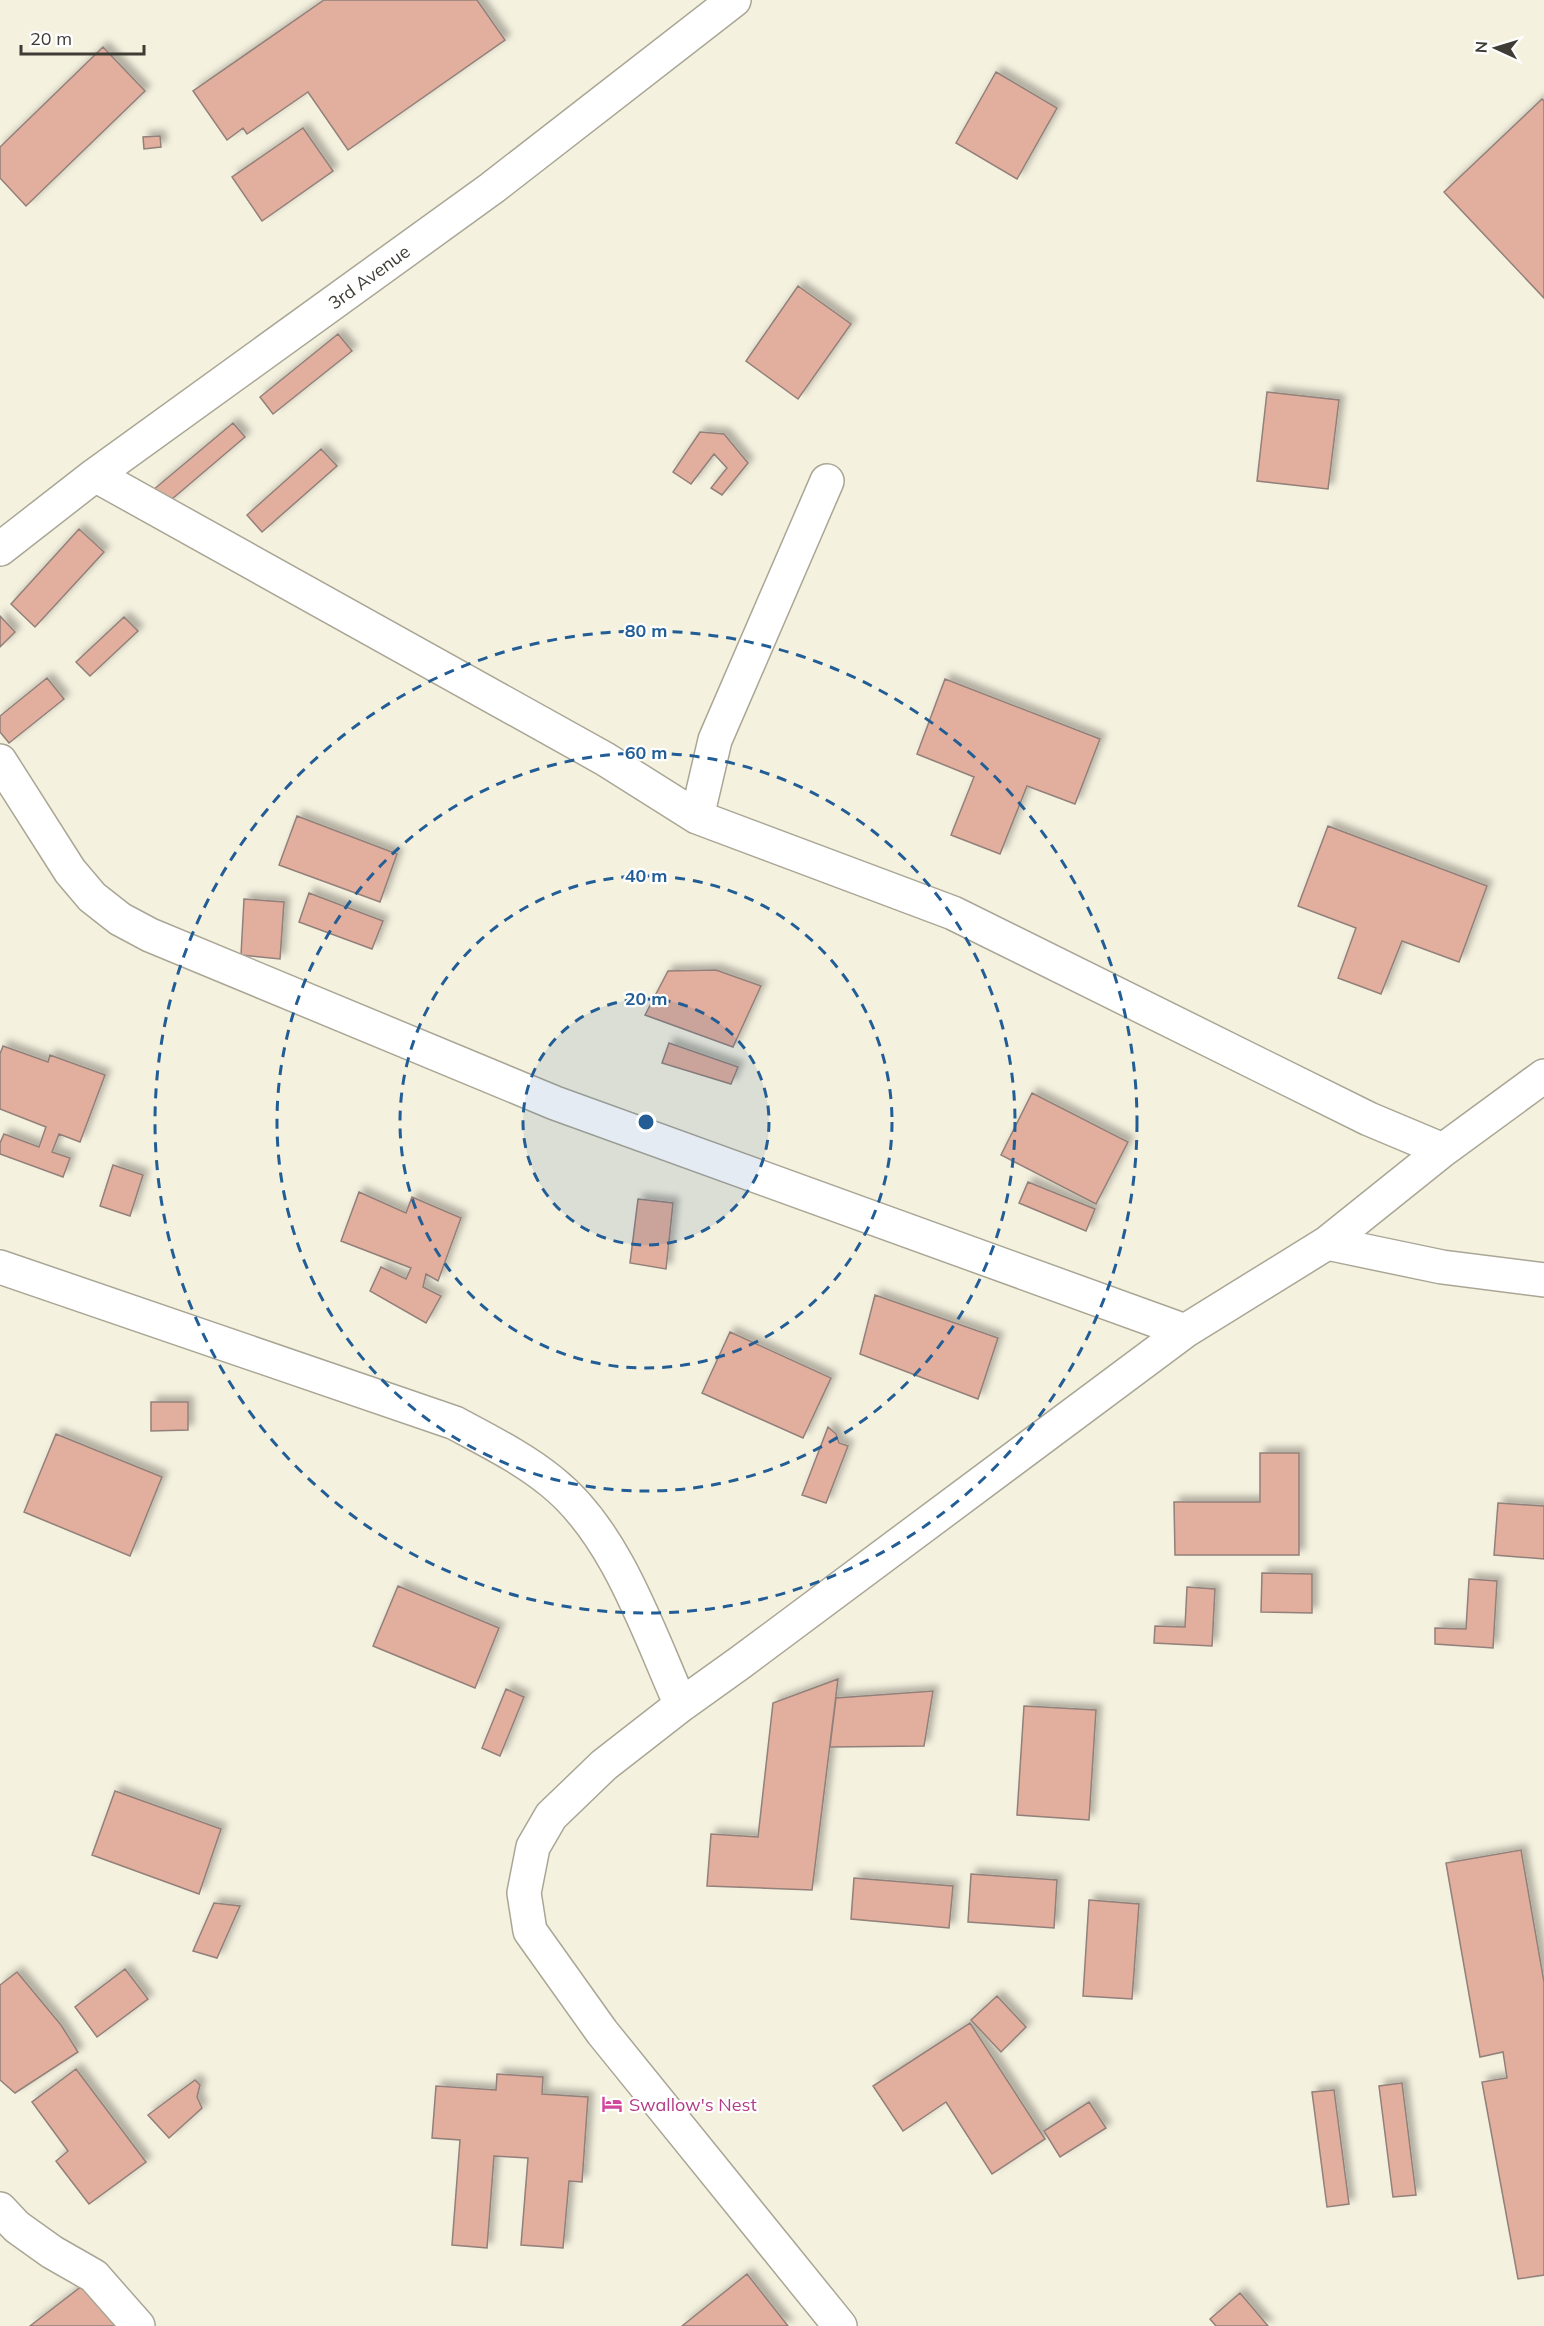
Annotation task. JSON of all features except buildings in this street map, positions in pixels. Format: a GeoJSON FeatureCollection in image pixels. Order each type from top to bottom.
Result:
{"type":"FeatureCollection","features":[{"type":"Feature","properties":{"kind":"street","name":"3rd Avenue"},"geometry":{"type":"LineString","coordinates":[[0,549],[95,475],[492,188],[734,0]]}},
{"type":"Feature","properties":{"kind":"street"},"geometry":{"type":"LineString","coordinates":[[95,475],[605,759],[697,817],[952,913],[1369,1119],[1443,1150]]}},
{"type":"Feature","properties":{"kind":"street"},"geometry":{"type":"LineString","coordinates":[[697,817],[715,740],[827,481]]}},
{"type":"Feature","properties":{"kind":"street"},"geometry":{"type":"LineString","coordinates":[[0,761],[70,871],[92,897],[120,919],[150,935],[555,1103],[1185,1331]]}},
{"type":"Feature","properties":{"kind":"street"},"geometry":{"type":"LineString","coordinates":[[840,2326],[602,2032],[530,1931],[524,1893],[533,1847],[551,1816],[604,1765],[681,1705],[1185,1331],[1327,1243],[1443,1150],[1544,1076]]}},
{"type":"Feature","properties":{"kind":"street"},"geometry":{"type":"LineString","coordinates":[[1327,1243],[1442,1267],[1544,1280]]}},
{"type":"Feature","properties":{"kind":"street"},"geometry":{"type":"LineString","coordinates":[[0,1267],[455,1423],[502,1448],[553,1482],[589,1518],[616,1559],[681,1705]]}},
{"type":"Feature","properties":{"kind":"street"},"geometry":{"type":"LineString","coordinates":[[0,2209],[17,2227],[52,2252],[94,2276],[138,2326]]}},
{"type":"Feature","properties":{"kind":"place","name":"Swallow's Nest"},"geometry":{"type":"Point","coordinates":[612,2104]}}]}
